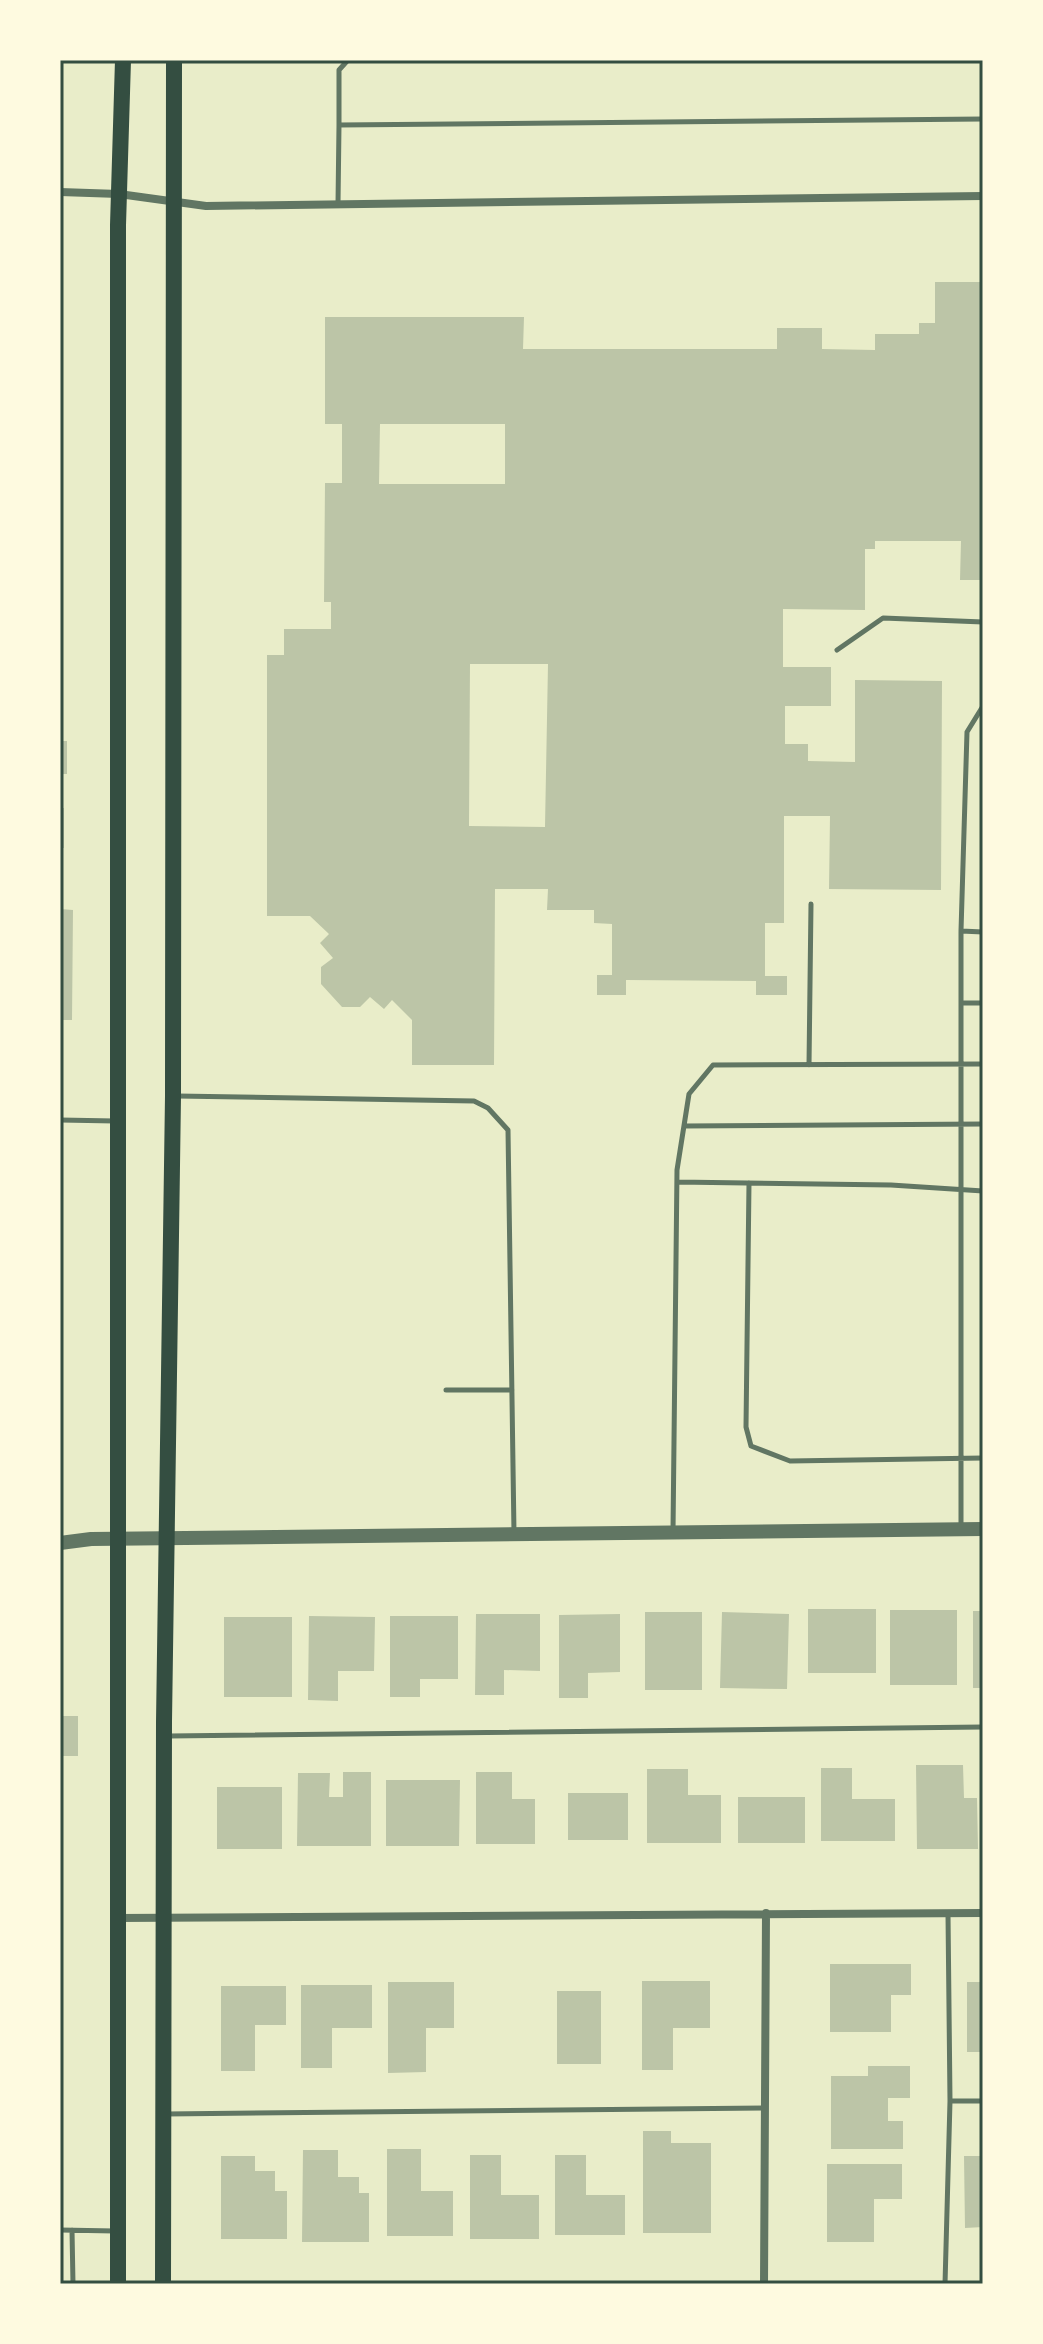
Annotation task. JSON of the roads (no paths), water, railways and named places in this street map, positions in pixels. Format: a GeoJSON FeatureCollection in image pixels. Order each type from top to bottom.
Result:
{"type":"FeatureCollection","features":[{"type":"Feature","properties":{"kind":"main road"},"geometry":{"type":"LineString","coordinates":[[118,2284],[119,194],[123,60]]}},
{"type":"Feature","properties":{"kind":"main road"},"geometry":{"type":"LineString","coordinates":[[163,2284],[164,1736],[173,1096],[174,60]]}},
{"type":"Feature","properties":{"kind":"street"},"geometry":{"type":"LineString","coordinates":[[60,192],[119,194],[206,206],[983,196]]}},
{"type":"Feature","properties":{"kind":"street"},"geometry":{"type":"LineString","coordinates":[[60,1543],[167,1538],[983,1529]]}},
{"type":"Feature","properties":{"kind":"street"},"geometry":{"type":"LineString","coordinates":[[764,2284],[766,1913]]}},
{"type":"Feature","properties":{"kind":"street"},"geometry":{"type":"LineString","coordinates":[[118,1918],[983,1913]]}},
{"type":"Feature","properties":{"kind":"lane"},"geometry":{"type":"LineString","coordinates":[[338,205],[339,70],[348,60]]}},
{"type":"Feature","properties":{"kind":"lane"},"geometry":{"type":"LineString","coordinates":[[339,125],[983,119]]}},
{"type":"Feature","properties":{"kind":"lane"},"geometry":{"type":"LineString","coordinates":[[837,650],[883,618],[983,622]]}},
{"type":"Feature","properties":{"kind":"lane"},"geometry":{"type":"LineString","coordinates":[[961,1529],[961,931],[967,732],[983,706]]}},
{"type":"Feature","properties":{"kind":"lane"},"geometry":{"type":"LineString","coordinates":[[809,1065],[811,904]]}},
{"type":"Feature","properties":{"kind":"lane"},"geometry":{"type":"LineString","coordinates":[[961,931],[983,932]]}},
{"type":"Feature","properties":{"kind":"lane"},"geometry":{"type":"LineString","coordinates":[[961,1003],[983,1003]]}},
{"type":"Feature","properties":{"kind":"lane"},"geometry":{"type":"LineString","coordinates":[[673,1533],[677,1182],[689,1094],[713,1065],[983,1064]]}},
{"type":"Feature","properties":{"kind":"lane"},"geometry":{"type":"LineString","coordinates":[[173,1096],[474,1101],[500,1118],[508,1130],[514,1534]]}},
{"type":"Feature","properties":{"kind":"lane"},"geometry":{"type":"LineString","coordinates":[[60,1120],[120,1121]]}},
{"type":"Feature","properties":{"kind":"lane"},"geometry":{"type":"LineString","coordinates":[[684,1126],[983,1124]]}},
{"type":"Feature","properties":{"kind":"lane"},"geometry":{"type":"LineString","coordinates":[[677,1182],[983,1191]]}},
{"type":"Feature","properties":{"kind":"lane"},"geometry":{"type":"LineString","coordinates":[[749,1183],[746,1427],[751,1446],[790,1461],[983,1458]]}},
{"type":"Feature","properties":{"kind":"lane"},"geometry":{"type":"LineString","coordinates":[[446,1390],[512,1390]]}},
{"type":"Feature","properties":{"kind":"lane"},"geometry":{"type":"LineString","coordinates":[[164,1736],[983,1727]]}},
{"type":"Feature","properties":{"kind":"lane"},"geometry":{"type":"LineString","coordinates":[[945,2284],[950,2101],[948,1913]]}},
{"type":"Feature","properties":{"kind":"lane"},"geometry":{"type":"LineString","coordinates":[[950,2101],[983,2101]]}},
{"type":"Feature","properties":{"kind":"lane"},"geometry":{"type":"LineString","coordinates":[[165,2114],[764,2108]]}},
{"type":"Feature","properties":{"kind":"lane"},"geometry":{"type":"LineString","coordinates":[[60,2230],[118,2231]]}},
{"type":"Feature","properties":{"kind":"lane"},"geometry":{"type":"LineString","coordinates":[[72,2230],[73,2284]]}}]}
